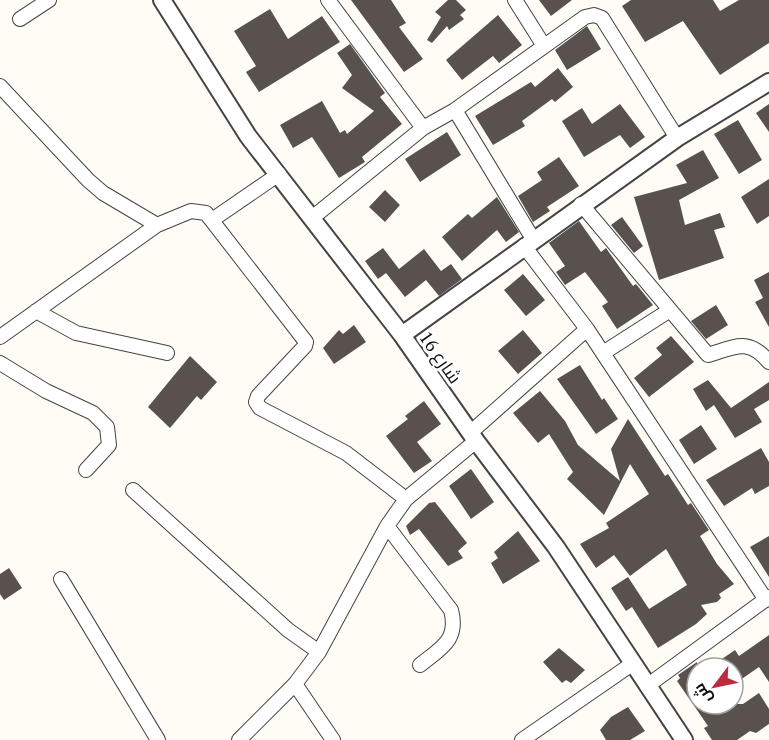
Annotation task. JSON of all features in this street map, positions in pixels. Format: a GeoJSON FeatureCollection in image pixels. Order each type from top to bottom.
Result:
{"type":"FeatureCollection","features":[{"type":"Feature","properties":{"kind":"street"},"geometry":{"type":"LineString","coordinates":[[20,19],[49,0]]}},
{"type":"Feature","properties":{"kind":"street","name":"شارع 16"},"geometry":{"type":"LineString","coordinates":[[162,0],[248,136],[402,335],[473,437],[556,547],[684,740]]}},
{"type":"Feature","properties":{"kind":"street"},"geometry":{"type":"LineString","coordinates":[[328,0],[423,128]]}},
{"type":"Feature","properties":{"kind":"street"},"geometry":{"type":"LineString","coordinates":[[515,0],[544,46]]}},
{"type":"Feature","properties":{"kind":"street"},"geometry":{"type":"LineString","coordinates":[[312,218],[423,128],[455,110],[585,17],[594,15],[602,18],[677,138]]}},
{"type":"Feature","properties":{"kind":"street"},"geometry":{"type":"LineString","coordinates":[[402,335],[581,204],[677,138],[769,82]]}},
{"type":"Feature","properties":{"kind":"street"},"geometry":{"type":"LineString","coordinates":[[0,86],[88,180],[103,193],[157,225]]}},
{"type":"Feature","properties":{"kind":"street"},"geometry":{"type":"LineString","coordinates":[[455,110],[529,242],[767,598],[647,686]]}},
{"type":"Feature","properties":{"kind":"street"},"geometry":{"type":"LineString","coordinates":[[212,220],[279,174]]}},
{"type":"Feature","properties":{"kind":"street"},"geometry":{"type":"LineString","coordinates":[[581,204],[708,355],[726,348],[746,345],[761,353],[769,363]]}},
{"type":"Feature","properties":{"kind":"street"},"geometry":{"type":"LineString","coordinates":[[0,337],[157,225],[198,210],[206,213],[306,342],[305,346],[258,396],[256,402],[260,408],[359,462],[406,499]]}},
{"type":"Feature","properties":{"kind":"street"},"geometry":{"type":"LineString","coordinates":[[603,353],[670,310]]}},
{"type":"Feature","properties":{"kind":"street"},"geometry":{"type":"LineString","coordinates":[[36,311],[76,333],[167,353]]}},
{"type":"Feature","properties":{"kind":"street"},"geometry":{"type":"LineString","coordinates":[[239,740],[295,684],[319,652],[387,526],[406,499],[587,329]]}},
{"type":"Feature","properties":{"kind":"street"},"geometry":{"type":"LineString","coordinates":[[0,363],[46,391],[93,413],[107,427],[109,445],[86,470]]}},
{"type":"Feature","properties":{"kind":"street"},"geometry":{"type":"LineString","coordinates":[[133,490],[288,630],[319,652]]}},
{"type":"Feature","properties":{"kind":"street"},"geometry":{"type":"LineString","coordinates":[[387,526],[451,610],[455,623],[450,640],[420,665]]}},
{"type":"Feature","properties":{"kind":"street"},"geometry":{"type":"LineString","coordinates":[[61,579],[158,740]]}},
{"type":"Feature","properties":{"kind":"street"},"geometry":{"type":"LineString","coordinates":[[522,740],[632,664]]}},
{"type":"Feature","properties":{"kind":"street"},"geometry":{"type":"LineString","coordinates":[[295,684],[333,740]]}},
{"type":"Feature","properties":{"kind":"building"},"geometry":{"type":"Polygon","coordinates":[[[351,0],[391,0],[406,23],[399,27],[423,59],[404,72],[351,0]]]}},
{"type":"Feature","properties":{"kind":"building"},"geometry":{"type":"Polygon","coordinates":[[[448,0],[456,0],[466,10],[460,15],[464,19],[449,30],[447,26],[432,43],[427,40],[441,17],[435,12],[448,0]]]}},
{"type":"Feature","properties":{"kind":"building"},"geometry":{"type":"Polygon","coordinates":[[[539,0],[572,0],[551,16],[539,0]]]}},
{"type":"Feature","properties":{"kind":"building"},"geometry":{"type":"Polygon","coordinates":[[[631,0],[713,0],[720,11],[739,0],[769,0],[769,43],[720,75],[683,21],[645,42],[622,6],[631,0]]]}},
{"type":"Feature","properties":{"kind":"building"},"geometry":{"type":"Polygon","coordinates":[[[270,9],[288,39],[322,16],[340,42],[259,92],[246,72],[256,66],[234,31],[270,9]]]}},
{"type":"Feature","properties":{"kind":"building"},"geometry":{"type":"Polygon","coordinates":[[[498,15],[522,45],[499,63],[493,56],[462,80],[446,60],[498,15]]]}},
{"type":"Feature","properties":{"kind":"building"},"geometry":{"type":"Polygon","coordinates":[[[587,26],[601,49],[567,70],[555,50],[587,26]]]}},
{"type":"Feature","properties":{"kind":"building"},"geometry":{"type":"Polygon","coordinates":[[[350,44],[385,93],[380,97],[402,124],[362,157],[365,162],[339,178],[312,137],[293,148],[280,125],[322,101],[340,133],[345,130],[347,134],[374,111],[342,88],[352,75],[337,53],[350,44]]]}},
{"type":"Feature","properties":{"kind":"building"},"geometry":{"type":"Polygon","coordinates":[[[558,68],[573,87],[555,102],[552,99],[522,121],[525,126],[493,145],[475,116],[531,82],[535,87],[558,68]]]}},
{"type":"Feature","properties":{"kind":"building"},"geometry":{"type":"Polygon","coordinates":[[[620,104],[645,137],[630,148],[620,135],[584,157],[562,121],[582,108],[592,124],[620,104]]]}},
{"type":"Feature","properties":{"kind":"building"},"geometry":{"type":"Polygon","coordinates":[[[769,104],[769,132],[756,113],[769,104]]]}},
{"type":"Feature","properties":{"kind":"building"},"geometry":{"type":"Polygon","coordinates":[[[738,120],[762,160],[739,174],[714,134],[738,120]]]}},
{"type":"Feature","properties":{"kind":"building"},"geometry":{"type":"Polygon","coordinates":[[[447,132],[461,155],[420,182],[405,159],[447,132]]]}},
{"type":"Feature","properties":{"kind":"building"},"geometry":{"type":"Polygon","coordinates":[[[703,150],[719,178],[679,200],[685,225],[720,213],[725,227],[714,230],[724,258],[659,280],[634,197],[687,183],[676,165],[703,150]]]}},
{"type":"Feature","properties":{"kind":"building"},"geometry":{"type":"Polygon","coordinates":[[[559,157],[579,186],[547,207],[550,211],[533,222],[518,196],[542,180],[537,172],[559,157]]]}},
{"type":"Feature","properties":{"kind":"building"},"geometry":{"type":"Polygon","coordinates":[[[769,179],[769,216],[757,224],[741,197],[769,179]]]}},
{"type":"Feature","properties":{"kind":"building"},"geometry":{"type":"Polygon","coordinates":[[[385,190],[400,205],[385,222],[369,207],[385,190]]]}},
{"type":"Feature","properties":{"kind":"building"},"geometry":{"type":"Polygon","coordinates":[[[497,197],[519,232],[506,242],[497,230],[462,261],[442,237],[468,214],[472,218],[497,197]]]}},
{"type":"Feature","properties":{"kind":"building"},"geometry":{"type":"Polygon","coordinates":[[[622,217],[643,246],[634,253],[611,225],[622,217]]]}},
{"type":"Feature","properties":{"kind":"building"},"geometry":{"type":"Polygon","coordinates":[[[579,221],[601,252],[606,248],[633,286],[636,284],[653,305],[617,329],[602,306],[608,302],[585,272],[565,285],[556,272],[565,266],[549,243],[579,221]]]}},
{"type":"Feature","properties":{"kind":"building"},"geometry":{"type":"Polygon","coordinates":[[[383,248],[399,269],[424,249],[441,271],[451,264],[462,279],[439,296],[426,280],[405,297],[386,273],[378,279],[365,261],[383,248]]]}},
{"type":"Feature","properties":{"kind":"building"},"geometry":{"type":"Polygon","coordinates":[[[769,272],[769,327],[755,302],[763,298],[754,280],[769,272]]]}},
{"type":"Feature","properties":{"kind":"building"},"geometry":{"type":"Polygon","coordinates":[[[523,274],[545,300],[526,316],[504,290],[523,274]]]}},
{"type":"Feature","properties":{"kind":"building"},"geometry":{"type":"Polygon","coordinates":[[[716,305],[728,325],[706,339],[691,321],[716,305]]]}},
{"type":"Feature","properties":{"kind":"building"},"geometry":{"type":"Polygon","coordinates":[[[354,325],[366,342],[334,364],[323,348],[339,330],[343,334],[354,325]]]}},
{"type":"Feature","properties":{"kind":"building"},"geometry":{"type":"Polygon","coordinates":[[[523,330],[542,353],[518,374],[498,351],[523,330]]]}},
{"type":"Feature","properties":{"kind":"building"},"geometry":{"type":"Polygon","coordinates":[[[671,336],[694,362],[649,397],[634,378],[662,355],[656,348],[671,336]]]}},
{"type":"Feature","properties":{"kind":"building"},"geometry":{"type":"Polygon","coordinates":[[[190,356],[217,382],[201,400],[197,396],[170,428],[148,407],[190,356]]]}},
{"type":"Feature","properties":{"kind":"building"},"geometry":{"type":"Polygon","coordinates":[[[580,365],[602,400],[604,398],[618,419],[596,434],[557,379],[580,365]]]}},
{"type":"Feature","properties":{"kind":"building"},"geometry":{"type":"Polygon","coordinates":[[[708,380],[731,408],[769,382],[769,400],[754,409],[762,422],[735,438],[714,405],[706,411],[693,389],[708,380]]]}},
{"type":"Feature","properties":{"kind":"building"},"geometry":{"type":"Polygon","coordinates":[[[540,391],[565,421],[578,445],[620,481],[611,449],[628,419],[665,476],[668,474],[688,505],[691,503],[709,530],[700,536],[717,564],[734,584],[719,594],[721,598],[717,602],[701,605],[707,614],[696,624],[658,648],[632,607],[626,611],[611,588],[628,577],[649,609],[687,585],[666,549],[630,576],[614,555],[596,568],[580,544],[609,528],[606,523],[649,494],[630,464],[604,515],[567,479],[573,472],[549,434],[538,443],[513,413],[540,391]]]}},
{"type":"Feature","properties":{"kind":"building"},"geometry":{"type":"Polygon","coordinates":[[[424,401],[441,424],[417,442],[432,461],[414,473],[386,436],[408,419],[405,416],[424,401]]]}},
{"type":"Feature","properties":{"kind":"building"},"geometry":{"type":"Polygon","coordinates":[[[701,425],[717,449],[694,464],[679,440],[701,425]]]}},
{"type":"Feature","properties":{"kind":"building"},"geometry":{"type":"Polygon","coordinates":[[[761,448],[769,462],[769,486],[755,494],[752,488],[724,506],[706,480],[761,448]]]}},
{"type":"Feature","properties":{"kind":"building"},"geometry":{"type":"Polygon","coordinates":[[[471,469],[494,502],[471,519],[449,486],[471,469]]]}},
{"type":"Feature","properties":{"kind":"building"},"geometry":{"type":"Polygon","coordinates":[[[435,502],[467,543],[458,551],[463,558],[448,566],[419,529],[410,535],[406,526],[429,503],[435,502]]]}},
{"type":"Feature","properties":{"kind":"building"},"geometry":{"type":"Polygon","coordinates":[[[518,531],[540,561],[503,584],[491,563],[498,558],[494,552],[518,531]]]}},
{"type":"Feature","properties":{"kind":"building"},"geometry":{"type":"Polygon","coordinates":[[[769,536],[769,577],[750,547],[769,536]]]}},
{"type":"Feature","properties":{"kind":"building"},"geometry":{"type":"Polygon","coordinates":[[[9,568],[22,588],[4,600],[0,594],[0,574],[9,568]]]}},
{"type":"Feature","properties":{"kind":"building"},"geometry":{"type":"Polygon","coordinates":[[[769,635],[769,682],[759,667],[745,677],[745,656],[739,656],[769,635]]]}},
{"type":"Feature","properties":{"kind":"building"},"geometry":{"type":"Polygon","coordinates":[[[559,648],[585,670],[571,683],[566,680],[562,683],[543,662],[559,648]]]}},
{"type":"Feature","properties":{"kind":"building"},"geometry":{"type":"Polygon","coordinates":[[[735,650],[739,656],[726,656],[735,650]]]}},
{"type":"Feature","properties":{"kind":"building"},"geometry":{"type":"Polygon","coordinates":[[[685,670],[685,693],[677,681],[680,678],[678,675],[685,670]]]}},
{"type":"Feature","properties":{"kind":"building"},"geometry":{"type":"Polygon","coordinates":[[[759,693],[769,709],[769,724],[756,733],[750,731],[737,740],[712,740],[704,728],[708,726],[701,716],[745,716],[745,703],[759,693]]]}},
{"type":"Feature","properties":{"kind":"building"},"geometry":{"type":"Polygon","coordinates":[[[628,707],[645,731],[630,740],[606,740],[600,730],[611,717],[628,707]]]}}]}
